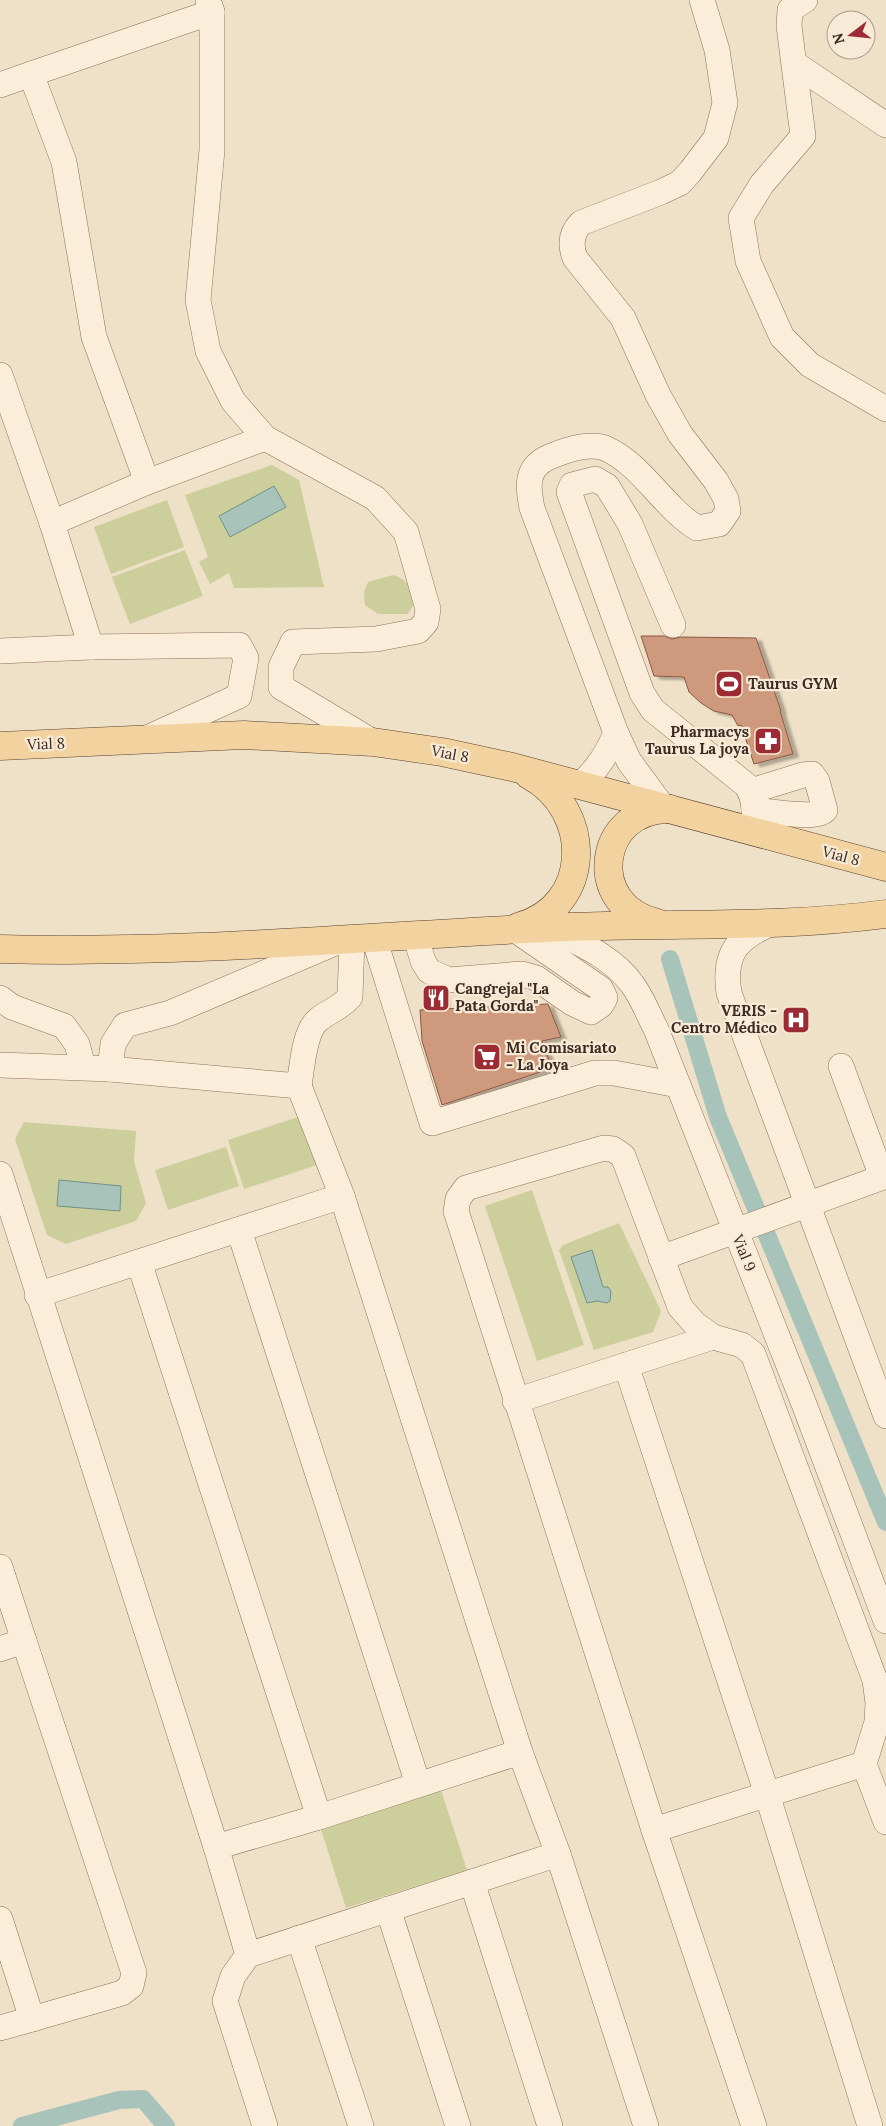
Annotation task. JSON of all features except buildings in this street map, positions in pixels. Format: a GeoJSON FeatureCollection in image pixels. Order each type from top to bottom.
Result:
{"type":"FeatureCollection","features":[{"type":"Feature","properties":{"kind":"main road","name":"Vial 8"},"geometry":{"type":"LineString","coordinates":[[0,746],[244,735],[373,742],[442,752],[512,767],[667,808],[752,811],[886,867]]}},
{"type":"Feature","properties":{"kind":"main road"},"geometry":{"type":"LineString","coordinates":[[506,930],[524,925],[548,911],[561,896],[571,878],[576,851],[573,824],[560,800],[540,781],[512,767]]}},
{"type":"Feature","properties":{"kind":"main road"},"geometry":{"type":"LineString","coordinates":[[667,808],[648,811],[628,823],[613,841],[608,864],[612,888],[625,908],[645,920],[668,924]]}},
{"type":"Feature","properties":{"kind":"main road"},"geometry":{"type":"LineString","coordinates":[[0,949],[128,948],[355,940],[549,928],[772,923],[850,919],[886,914]]}},
{"type":"Feature","properties":{"kind":"street"},"geometry":{"type":"LineString","coordinates":[[667,808],[629,761],[616,733],[532,508],[528,487],[530,476],[542,460],[568,450],[589,446],[606,448],[630,467],[684,520],[697,528],[720,524],[728,511],[726,499],[716,482],[680,434],[658,395],[623,318],[575,258],[572,251],[574,233],[582,223],[661,192],[680,182],[716,138],[725,103],[717,50],[702,0]]}},
{"type":"Feature","properties":{"kind":"street"},"geometry":{"type":"LineString","coordinates":[[793,4],[789,26],[803,136],[762,184],[740,218],[748,261],[782,337],[810,365],[886,409]]}},
{"type":"Feature","properties":{"kind":"street"},"geometry":{"type":"LineString","coordinates":[[0,85],[210,6],[212,150],[198,300],[208,351],[233,401],[265,438],[375,498],[406,532],[428,609],[426,622],[418,631],[376,639],[293,642],[281,667],[281,687],[373,742]]}},
{"type":"Feature","properties":{"kind":"street"},"geometry":{"type":"LineString","coordinates":[[795,64],[886,126]]}},
{"type":"Feature","properties":{"kind":"street"},"geometry":{"type":"LineString","coordinates":[[31,74],[64,162],[94,337],[147,482]]}},
{"type":"Feature","properties":{"kind":"street"},"geometry":{"type":"LineString","coordinates":[[0,375],[52,523],[91,646]]}},
{"type":"Feature","properties":{"kind":"street"},"geometry":{"type":"LineString","coordinates":[[52,523],[147,482],[265,438]]}},
{"type":"Feature","properties":{"kind":"street"},"geometry":{"type":"LineString","coordinates":[[673,625],[630,524],[607,486],[595,479],[572,485],[568,492],[642,693],[653,710],[752,811]]}},
{"type":"Feature","properties":{"kind":"street"},"geometry":{"type":"LineString","coordinates":[[0,651],[91,646],[239,645],[246,658],[239,696],[147,738]]}},
{"type":"Feature","properties":{"kind":"street"},"geometry":{"type":"LineString","coordinates":[[587,658],[628,654]]}},
{"type":"Feature","properties":{"kind":"street"},"geometry":{"type":"LineString","coordinates":[[581,784],[600,764],[616,733]]}},
{"type":"Feature","properties":{"kind":"street"},"geometry":{"type":"LineString","coordinates":[[772,923],[749,934],[739,943],[728,964],[729,993],[886,1416]]}},
{"type":"Feature","properties":{"kind":"street","name":"Vial 9"},"geometry":{"type":"LineString","coordinates":[[549,928],[592,949],[619,969],[632,984],[656,1029],[886,1621]]}},
{"type":"Feature","properties":{"kind":"street"},"geometry":{"type":"LineString","coordinates":[[415,935],[423,961],[429,971],[449,980],[522,974],[536,978],[572,1003],[591,1012],[601,1005],[605,998],[601,989],[506,930]]}},
{"type":"Feature","properties":{"kind":"street"},"geometry":{"type":"LineString","coordinates":[[355,940],[432,1123],[595,1073],[614,1073],[678,1085]]}},
{"type":"Feature","properties":{"kind":"street"},"geometry":{"type":"LineString","coordinates":[[110,1069],[113,1044],[125,1024],[170,1013],[355,940]]}},
{"type":"Feature","properties":{"kind":"street"},"geometry":{"type":"LineString","coordinates":[[355,940],[350,997],[338,1009],[318,1020],[309,1032],[299,1086],[342,1196],[520,1752],[558,1854],[646,2126]]}},
{"type":"Feature","properties":{"kind":"street"},"geometry":{"type":"LineString","coordinates":[[0,998],[12,1007],[64,1026],[77,1044],[83,1067]]}},
{"type":"Feature","properties":{"kind":"street"},"geometry":{"type":"LineString","coordinates":[[0,1065],[83,1067],[299,1086]]}},
{"type":"Feature","properties":{"kind":"street"},"geometry":{"type":"LineString","coordinates":[[661,1258],[884,1177],[841,1066]]}},
{"type":"Feature","properties":{"kind":"street"},"geometry":{"type":"LineString","coordinates":[[754,2126],[654,1830],[515,1401],[456,1211],[458,1199],[466,1188],[604,1148],[619,1151],[627,1162],[680,1307],[695,1324],[713,1337],[742,1345],[753,1354],[875,1680],[878,1703],[877,1722],[867,1748],[864,1764],[886,1822]]}},
{"type":"Feature","properties":{"kind":"street"},"geometry":{"type":"LineString","coordinates":[[0,1174],[37,1295],[216,1847],[248,1954]]}},
{"type":"Feature","properties":{"kind":"street"},"geometry":{"type":"LineString","coordinates":[[37,1295],[342,1196]]}},
{"type":"Feature","properties":{"kind":"street"},"geometry":{"type":"LineString","coordinates":[[239,1230],[418,1784]]}},
{"type":"Feature","properties":{"kind":"street"},"geometry":{"type":"LineString","coordinates":[[139,1262],[319,1817]]}},
{"type":"Feature","properties":{"kind":"street"},"geometry":{"type":"LineString","coordinates":[[515,1401],[713,1337]]}},
{"type":"Feature","properties":{"kind":"street"},"geometry":{"type":"LineString","coordinates":[[626,1365],[767,1794],[870,2126]]}},
{"type":"Feature","properties":{"kind":"street"},"geometry":{"type":"LineString","coordinates":[[0,1567],[134,1973],[132,1986],[122,1994],[0,2028]]}},
{"type":"Feature","properties":{"kind":"street"},"geometry":{"type":"LineString","coordinates":[[0,1649],[24,1642]]}},
{"type":"Feature","properties":{"kind":"street"},"geometry":{"type":"LineString","coordinates":[[216,1847],[319,1817],[520,1752]]}},
{"type":"Feature","properties":{"kind":"street"},"geometry":{"type":"LineString","coordinates":[[654,1830],[864,1764]]}},
{"type":"Feature","properties":{"kind":"street"},"geometry":{"type":"LineString","coordinates":[[265,2126],[225,2002],[232,1976],[248,1954],[558,1854]]}},
{"type":"Feature","properties":{"kind":"street"},"geometry":{"type":"LineString","coordinates":[[472,1882],[550,2126]]}},
{"type":"Feature","properties":{"kind":"street"},"geometry":{"type":"LineString","coordinates":[[388,1909],[458,2126]]}},
{"type":"Feature","properties":{"kind":"street"},"geometry":{"type":"LineString","coordinates":[[0,1919],[32,2019]]}},
{"type":"Feature","properties":{"kind":"street"},"geometry":{"type":"LineString","coordinates":[[299,1938],[361,2126]]}},
{"type":"Feature","properties":{"kind":"green space"},"geometry":{"type":"Polygon","coordinates":[[[272,465],[299,480],[324,587],[234,588],[229,573],[210,584],[199,562],[208,557],[185,495],[272,465]]]}},
{"type":"Feature","properties":{"kind":"green space"},"geometry":{"type":"Polygon","coordinates":[[[167,500],[184,547],[111,574],[94,527],[167,500]]]}},
{"type":"Feature","properties":{"kind":"green space"},"geometry":{"type":"Polygon","coordinates":[[[185,550],[203,596],[130,624],[112,577],[185,550]]]}},
{"type":"Feature","properties":{"kind":"green space"},"geometry":{"type":"Polygon","coordinates":[[[393,575],[405,581],[413,591],[415,596],[412,608],[407,614],[378,614],[365,605],[364,592],[368,582],[393,575]]]}},
{"type":"Feature","properties":{"kind":"green space"},"geometry":{"type":"Polygon","coordinates":[[[304,1115],[320,1164],[244,1189],[228,1140],[304,1115]]]}},
{"type":"Feature","properties":{"kind":"green space"},"geometry":{"type":"Polygon","coordinates":[[[24,1122],[136,1131],[134,1161],[146,1203],[136,1221],[66,1244],[47,1235],[15,1139],[24,1122]]]}},
{"type":"Feature","properties":{"kind":"green space"},"geometry":{"type":"Polygon","coordinates":[[[226,1147],[239,1186],[168,1210],[155,1170],[226,1147]]]}},
{"type":"Feature","properties":{"kind":"green space"},"geometry":{"type":"Polygon","coordinates":[[[532,1190],[584,1345],[537,1361],[485,1206],[532,1190]]]}},
{"type":"Feature","properties":{"kind":"green space"},"geometry":{"type":"Polygon","coordinates":[[[619,1223],[661,1311],[653,1332],[594,1350],[559,1250],[563,1245],[619,1223]]]}},
{"type":"Feature","properties":{"kind":"green space"},"geometry":{"type":"Polygon","coordinates":[[[439,1784],[467,1870],[346,1908],[319,1823],[439,1784]]]}},
{"type":"Feature","properties":{"kind":"water"},"geometry":{"type":"Polygon","coordinates":[[[274,486],[286,507],[230,537],[219,516],[274,486]]]}},
{"type":"Feature","properties":{"kind":"water"},"geometry":{"type":"Polygon","coordinates":[[[59,1180],[121,1186],[120,1211],[57,1206],[59,1180]]]}},
{"type":"Feature","properties":{"kind":"water"},"geometry":{"type":"Polygon","coordinates":[[[592,1250],[603,1287],[608,1287],[611,1291],[610,1301],[607,1303],[597,1301],[587,1303],[571,1257],[592,1250]]]}},
{"type":"Feature","properties":{"kind":"waterway"},"geometry":{"type":"LineString","coordinates":[[670,959],[718,1117],[886,1522]]}},
{"type":"Feature","properties":{"kind":"waterway"},"geometry":{"type":"LineString","coordinates":[[22,2126],[119,2100],[143,2099],[166,2126]]}},
{"type":"Feature","properties":{"kind":"place","name":"Taurus GYM"},"geometry":{"type":"Point","coordinates":[729,684]}},
{"type":"Feature","properties":{"kind":"place","name":"Pharmacys Taurus La joya"},"geometry":{"type":"Point","coordinates":[768,741]}},
{"type":"Feature","properties":{"kind":"place","name":"Cangrejal \"La Pata Gorda\""},"geometry":{"type":"Point","coordinates":[436,998]}},
{"type":"Feature","properties":{"kind":"place","name":"VERIS - Centro Médico"},"geometry":{"type":"Point","coordinates":[796,1020]}},
{"type":"Feature","properties":{"kind":"place","name":"Mi Comisariato - La Joya"},"geometry":{"type":"Point","coordinates":[487,1057]}}]}
